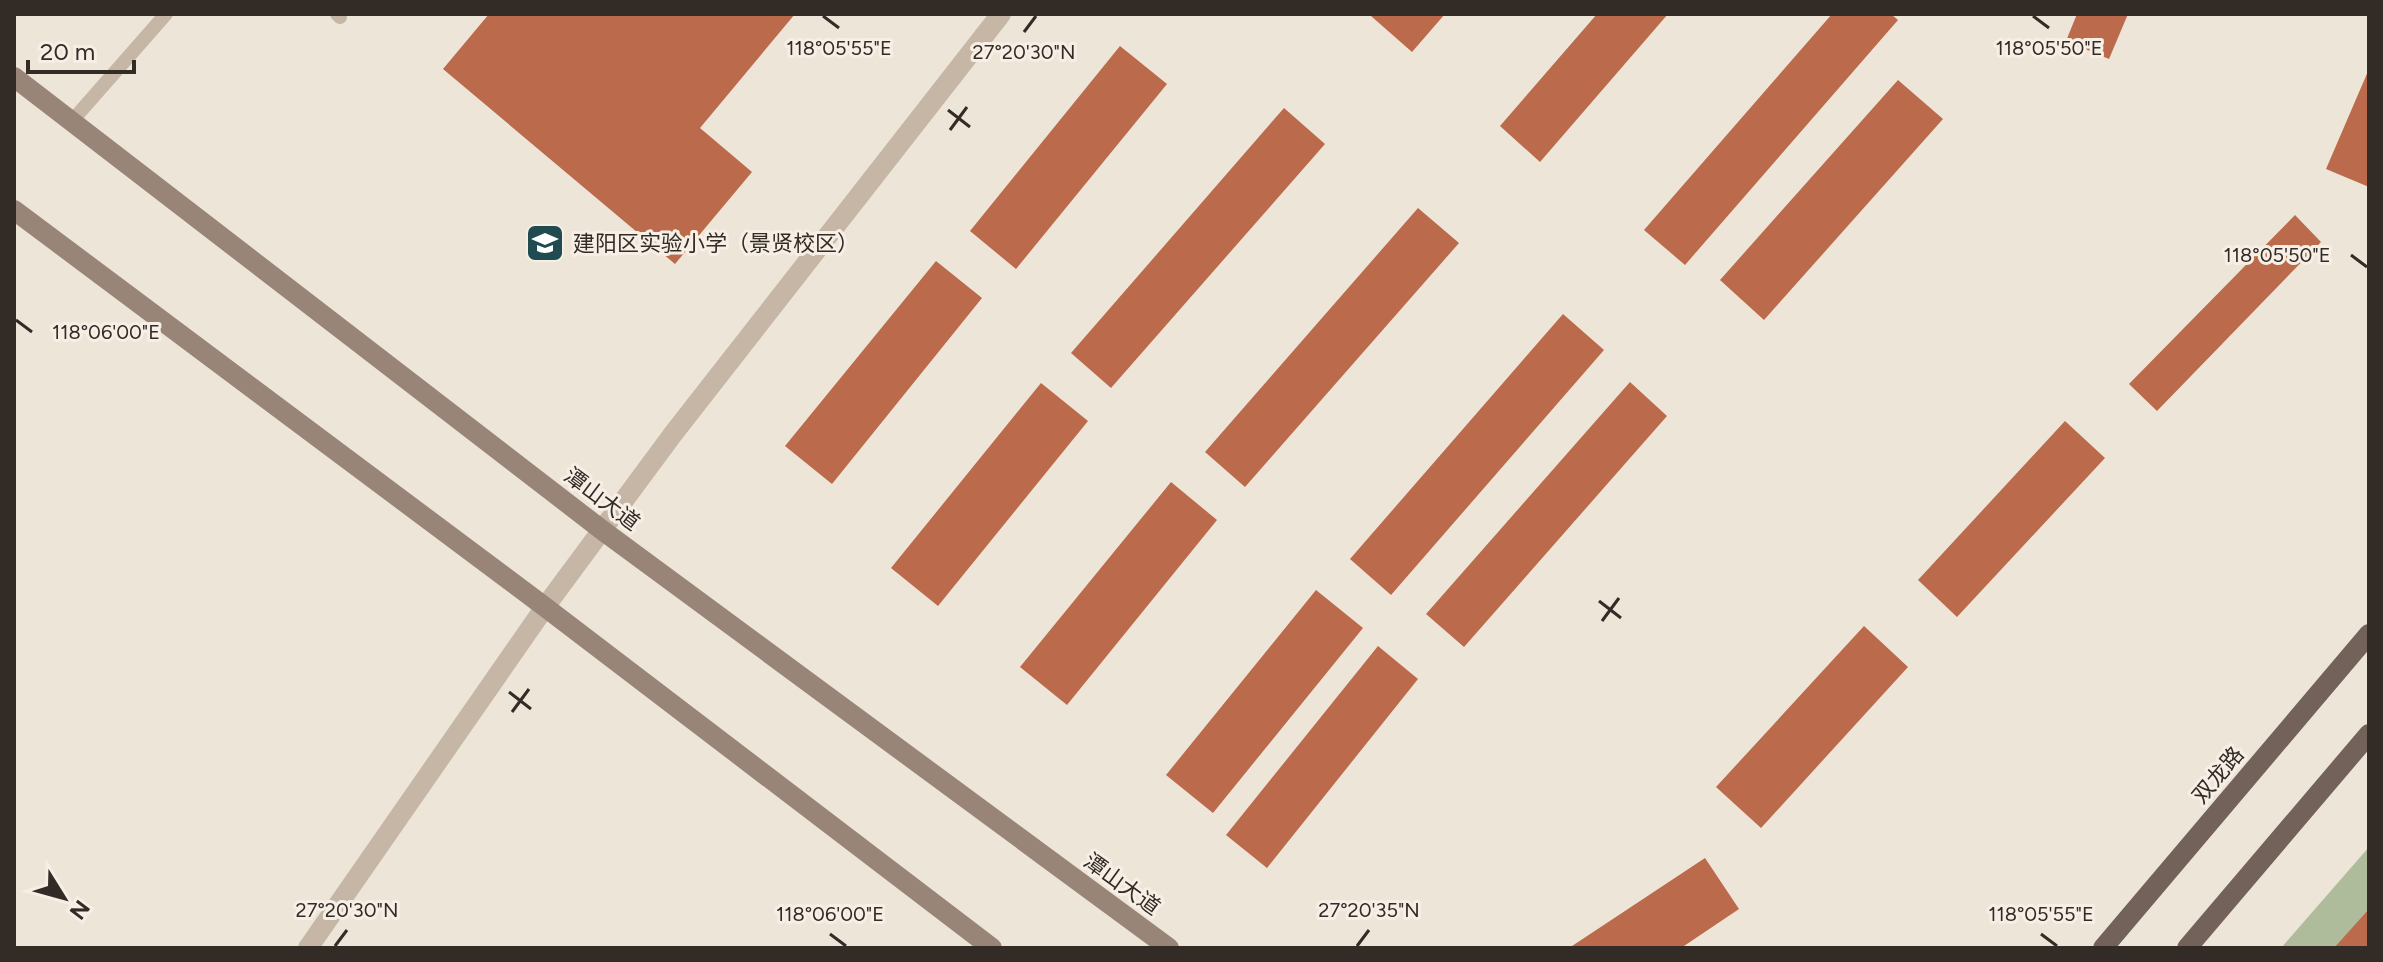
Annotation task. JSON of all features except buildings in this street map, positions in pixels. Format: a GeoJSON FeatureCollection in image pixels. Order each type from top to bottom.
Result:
{"type":"FeatureCollection","features":[{"type":"Feature","properties":{"kind":"main road","name":"潭山大道"},"geometry":{"type":"LineString","coordinates":[[14,77],[602,530],[1169,948]]}},
{"type":"Feature","properties":{"kind":"main road"},"geometry":{"type":"LineString","coordinates":[[14,210],[545,607],[992,948]]}},
{"type":"Feature","properties":{"kind":"main road","name":"双龙路"},"geometry":{"type":"LineString","coordinates":[[2103,948],[2369,634]]}},
{"type":"Feature","properties":{"kind":"main road"},"geometry":{"type":"LineString","coordinates":[[2187,948],[2369,734]]}},
{"type":"Feature","properties":{"kind":"street"},"geometry":{"type":"LineString","coordinates":[[308,948],[545,607],[673,434],[1001,14]]}},
{"type":"Feature","properties":{"kind":"lane"},"geometry":{"type":"LineString","coordinates":[[72,121],[166,14]]}},
{"type":"Feature","properties":{"kind":"green space"},"geometry":{"type":"Polygon","coordinates":[[[2369,847],[2369,948],[2281,948],[2369,847]]]}},
{"type":"Feature","properties":{"kind":"place","name":"建阳区实验小学（景贤校区）"},"geometry":{"type":"Point","coordinates":[545,243]}}]}
